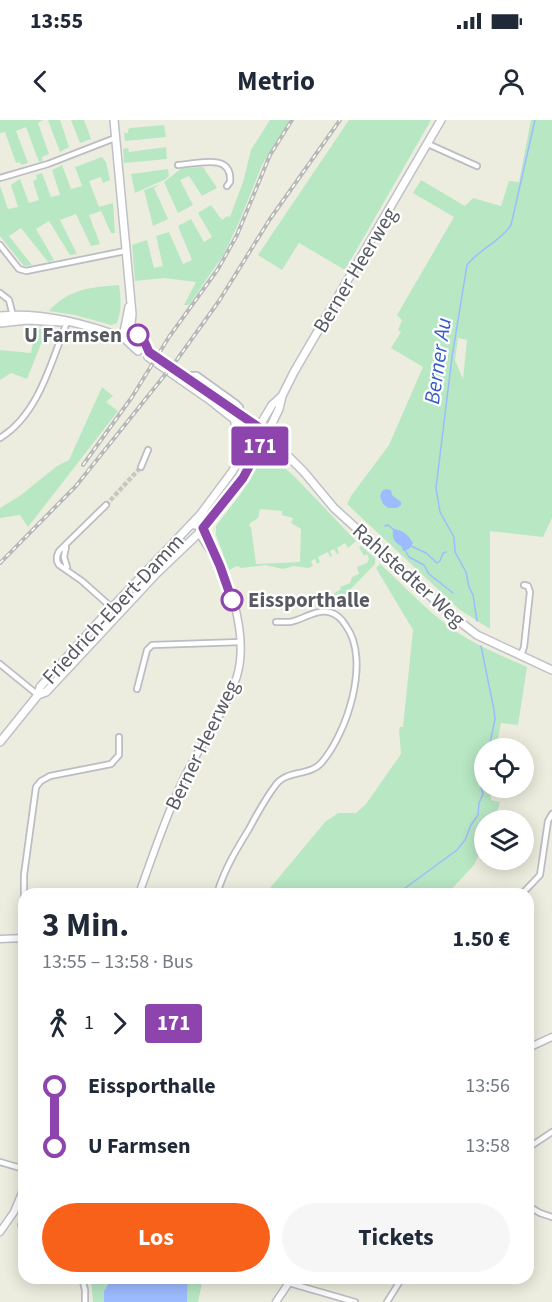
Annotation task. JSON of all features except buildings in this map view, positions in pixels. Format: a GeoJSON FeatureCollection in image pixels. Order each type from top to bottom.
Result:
{"type":"FeatureCollection","features":[{"type":"Feature","properties":{"kind":"main road"},"geometry":{"type":"LineString","coordinates":[[114,120],[132,314],[125,334]]}},
{"type":"Feature","properties":{"kind":"main road","name":"Berner Heerweg"},"geometry":{"type":"LineString","coordinates":[[198,528],[243,478],[279,409],[282,396],[441,120]]}},
{"type":"Feature","properties":{"kind":"main road"},"geometry":{"type":"LineString","coordinates":[[0,316],[54,317],[112,334],[125,334],[185,379]]}},
{"type":"Feature","properties":{"kind":"main road"},"geometry":{"type":"LineString","coordinates":[[0,323],[13,318]]}},
{"type":"Feature","properties":{"kind":"main road"},"geometry":{"type":"LineString","coordinates":[[125,334],[185,379]]}},
{"type":"Feature","properties":{"kind":"main road","name":"Rahlstedter Weg"},"geometry":{"type":"LineString","coordinates":[[185,379],[267,433],[352,525],[450,615],[477,635],[552,670]]}},
{"type":"Feature","properties":{"kind":"main road","name":"Rahlstedter Weg"},"geometry":{"type":"LineString","coordinates":[[185,379],[262,442],[273,450],[285,453]]}},
{"type":"Feature","properties":{"kind":"main road","name":"Berner Heerweg"},"geometry":{"type":"LineString","coordinates":[[198,528],[206,506],[242,458],[272,405],[282,396]]}},
{"type":"Feature","properties":{"kind":"main road"},"geometry":{"type":"LineString","coordinates":[[230,416],[240,431],[242,458]]}},
{"type":"Feature","properties":{"kind":"main road","name":"Friedrich-Ebert-Damm"},"geometry":{"type":"LineString","coordinates":[[0,742],[38,695],[40,687],[112,608],[198,528]]}},
{"type":"Feature","properties":{"kind":"main road","name":"Friedrich-Ebert-Damm"},"geometry":{"type":"LineString","coordinates":[[38,695],[46,692],[198,528]]}},
{"type":"Feature","properties":{"kind":"street"},"geometry":{"type":"LineString","coordinates":[[0,177],[44,165],[115,138]]}},
{"type":"Feature","properties":{"kind":"street"},"geometry":{"type":"LineString","coordinates":[[428,144],[477,165]]}},
{"type":"Feature","properties":{"kind":"street"},"geometry":{"type":"LineString","coordinates":[[178,165],[218,161],[230,174],[230,182],[227,186]]}},
{"type":"Feature","properties":{"kind":"street"},"geometry":{"type":"LineString","coordinates":[[0,245],[19,268],[26,272],[125,251]]}},
{"type":"Feature","properties":{"kind":"street"},"geometry":{"type":"LineString","coordinates":[[0,293],[9,300],[13,318]]}},
{"type":"Feature","properties":{"kind":"street"},"geometry":{"type":"LineString","coordinates":[[0,438],[10,432],[35,398],[67,322]]}},
{"type":"Feature","properties":{"kind":"street"},"geometry":{"type":"LineString","coordinates":[[141,467],[148,450]]}},
{"type":"Feature","properties":{"kind":"street"},"geometry":{"type":"LineString","coordinates":[[106,505],[59,551],[57,562],[119,614]]}},
{"type":"Feature","properties":{"kind":"street","name":"Berner Heerweg"},"geometry":{"type":"LineString","coordinates":[[141,888],[182,782],[235,682],[240,664],[241,642],[234,606],[217,559],[198,528]]}},
{"type":"Feature","properties":{"kind":"street"},"geometry":{"type":"LineString","coordinates":[[57,556],[68,544]]}},
{"type":"Feature","properties":{"kind":"street"},"geometry":{"type":"LineString","coordinates":[[64,551],[64,562],[68,569]]}},
{"type":"Feature","properties":{"kind":"street"},"geometry":{"type":"LineString","coordinates":[[521,655],[524,647],[530,591],[528,586],[524,585]]}},
{"type":"Feature","properties":{"kind":"street"},"geometry":{"type":"LineString","coordinates":[[219,888],[226,868],[269,794],[284,777],[311,771],[322,763],[336,741],[351,706],[357,655],[352,637],[339,616],[325,612],[289,622],[276,622]]}},
{"type":"Feature","properties":{"kind":"street"},"geometry":{"type":"LineString","coordinates":[[136,689],[147,650],[152,645],[241,642]]}},
{"type":"Feature","properties":{"kind":"street"},"geometry":{"type":"LineString","coordinates":[[0,664],[38,695]]}},
{"type":"Feature","properties":{"kind":"street"},"geometry":{"type":"LineString","coordinates":[[24,888],[36,787],[50,776],[111,764],[119,754],[119,737]]}},
{"type":"Feature","properties":{"kind":"street"},"geometry":{"type":"LineString","coordinates":[[528,888],[540,875],[548,821],[552,814]]}},
{"type":"Feature","properties":{"kind":"street"},"geometry":{"type":"LineString","coordinates":[[0,939],[18,938]]}},
{"type":"Feature","properties":{"kind":"street"},"geometry":{"type":"LineString","coordinates":[[534,1045],[552,1037]]}},
{"type":"Feature","properties":{"kind":"street"},"geometry":{"type":"LineString","coordinates":[[534,1144],[552,1132]]}},
{"type":"Feature","properties":{"kind":"street"},"geometry":{"type":"LineString","coordinates":[[0,1162],[18,1167]]}},
{"type":"Feature","properties":{"kind":"street"},"geometry":{"type":"LineString","coordinates":[[0,1232],[18,1202]]}},
{"type":"Feature","properties":{"kind":"street"},"geometry":{"type":"LineString","coordinates":[[534,1210],[552,1217]]}},
{"type":"Feature","properties":{"kind":"street"},"geometry":{"type":"LineString","coordinates":[[84,1284],[85,1302]]}},
{"type":"Feature","properties":{"kind":"street"},"geometry":{"type":"LineString","coordinates":[[276,1302],[287,1284]]}},
{"type":"Feature","properties":{"kind":"street"},"geometry":{"type":"LineString","coordinates":[[302,1284],[355,1302]]}},
{"type":"Feature","properties":{"kind":"street"},"geometry":{"type":"LineString","coordinates":[[387,1302],[398,1284]]}},
{"type":"Feature","properties":{"kind":"green space"},"geometry":{"type":"Polygon","coordinates":[[[0,120],[43,120],[38,123],[49,154],[42,157],[43,161],[39,162],[26,127],[16,131],[28,163],[21,165],[20,162],[16,163],[5,132],[0,133],[0,120]]]}},
{"type":"Feature","properties":{"kind":"green space"},"geometry":{"type":"Polygon","coordinates":[[[48,120],[60,120],[69,147],[60,152],[48,120]]]}},
{"type":"Feature","properties":{"kind":"green space"},"geometry":{"type":"Polygon","coordinates":[[[71,120],[84,120],[91,139],[80,143],[71,120]]]}},
{"type":"Feature","properties":{"kind":"green space"},"geometry":{"type":"Polygon","coordinates":[[[270,120],[290,120],[262,165],[224,254],[189,305],[184,305],[196,282],[164,278],[135,281],[132,245],[147,240],[154,268],[163,266],[156,236],[169,232],[183,264],[192,260],[178,226],[191,219],[204,242],[212,237],[198,213],[211,205],[222,220],[227,216],[230,217],[243,182],[251,150],[270,120]]]}},
{"type":"Feature","properties":{"kind":"green space"},"geometry":{"type":"Polygon","coordinates":[[[349,120],[431,120],[345,270],[299,243],[282,270],[258,255],[349,120]]]}},
{"type":"Feature","properties":{"kind":"green space"},"geometry":{"type":"Polygon","coordinates":[[[531,120],[552,120],[552,518],[543,537],[490,531],[490,629],[460,610],[347,504],[389,445],[423,367],[391,348],[401,332],[398,330],[402,320],[397,315],[454,217],[413,193],[421,180],[465,206],[473,198],[501,206],[509,181],[519,182],[531,120]],[[458,338],[455,360],[463,379],[467,340],[458,338]]]}},
{"type":"Feature","properties":{"kind":"green space"},"geometry":{"type":"Polygon","coordinates":[[[164,125],[166,137],[125,141],[124,133],[128,133],[130,128],[164,125]]]}},
{"type":"Feature","properties":{"kind":"green space"},"geometry":{"type":"Polygon","coordinates":[[[166,147],[167,159],[124,163],[123,149],[128,148],[129,152],[166,147]]]}},
{"type":"Feature","properties":{"kind":"green space"},"geometry":{"type":"Polygon","coordinates":[[[102,157],[106,162],[110,180],[103,183],[101,177],[89,181],[99,207],[113,203],[115,233],[111,233],[101,211],[89,215],[100,244],[91,246],[76,214],[60,220],[77,254],[70,255],[49,221],[36,229],[54,260],[48,262],[21,228],[9,236],[32,265],[24,266],[0,236],[0,186],[8,209],[18,207],[11,185],[20,179],[29,203],[39,200],[33,181],[37,179],[36,175],[42,173],[51,197],[60,195],[52,170],[62,165],[71,189],[82,186],[75,167],[102,157]]]}},
{"type":"Feature","properties":{"kind":"green space"},"geometry":{"type":"Polygon","coordinates":[[[203,167],[217,188],[202,196],[189,176],[180,180],[193,205],[178,213],[164,182],[182,168],[203,167]]]}},
{"type":"Feature","properties":{"kind":"green space"},"geometry":{"type":"Polygon","coordinates":[[[168,169],[169,176],[166,179],[135,193],[131,174],[168,169]]]}},
{"type":"Feature","properties":{"kind":"green space"},"geometry":{"type":"Polygon","coordinates":[[[160,184],[154,188],[168,219],[153,226],[144,190],[160,184]]]}},
{"type":"Feature","properties":{"kind":"green space"},"geometry":{"type":"Polygon","coordinates":[[[119,285],[121,304],[117,323],[111,325],[75,315],[49,311],[64,298],[81,290],[119,285]]]}},
{"type":"Feature","properties":{"kind":"green space"},"geometry":{"type":"Polygon","coordinates":[[[29,328],[59,331],[55,337],[45,334],[27,379],[11,373],[0,380],[0,350],[31,353],[34,336],[25,334],[29,328]]]}},
{"type":"Feature","properties":{"kind":"green space"},"geometry":{"type":"Polygon","coordinates":[[[102,387],[113,396],[106,402],[118,411],[28,527],[20,515],[0,518],[0,508],[21,495],[57,466],[69,460],[102,387]]]}},
{"type":"Feature","properties":{"kind":"green space"},"geometry":{"type":"Polygon","coordinates":[[[262,459],[275,460],[294,476],[356,541],[348,548],[345,543],[337,548],[339,553],[337,554],[334,549],[330,551],[332,556],[330,557],[328,552],[318,557],[320,562],[317,564],[315,559],[311,561],[313,566],[309,568],[294,566],[283,569],[265,565],[241,568],[237,566],[229,570],[216,535],[216,526],[242,492],[262,459]],[[260,509],[258,518],[250,523],[256,564],[300,562],[301,529],[291,523],[293,518],[282,515],[282,511],[260,509]]]}},
{"type":"Feature","properties":{"kind":"green space"},"geometry":{"type":"Polygon","coordinates":[[[184,536],[186,542],[124,604],[122,602],[184,536]]]}},
{"type":"Feature","properties":{"kind":"green space"},"geometry":{"type":"Polygon","coordinates":[[[361,546],[375,558],[375,564],[340,600],[329,604],[327,598],[341,589],[340,587],[350,583],[352,577],[359,574],[357,567],[367,563],[369,559],[367,554],[364,556],[359,547],[361,546]]]}},
{"type":"Feature","properties":{"kind":"green space"},"geometry":{"type":"Polygon","coordinates":[[[380,564],[433,614],[456,631],[482,647],[527,667],[518,725],[501,723],[498,738],[474,738],[474,798],[491,798],[491,800],[500,802],[498,810],[474,810],[474,865],[453,888],[270,888],[325,822],[338,813],[356,813],[366,804],[401,754],[399,730],[403,727],[413,630],[376,568],[380,564]]]}},
{"type":"Feature","properties":{"kind":"green space"},"geometry":{"type":"Polygon","coordinates":[[[92,1284],[108,1284],[104,1291],[104,1302],[93,1302],[92,1284]]]}},
{"type":"Feature","properties":{"kind":"green space"},"geometry":{"type":"Polygon","coordinates":[[[188,1284],[202,1284],[198,1302],[187,1302],[188,1284]]]}},
{"type":"Feature","properties":{"kind":"water"},"geometry":{"type":"Polygon","coordinates":[[[386,489],[391,490],[392,495],[401,502],[397,508],[388,508],[383,504],[380,496],[386,489]]]}},
{"type":"Feature","properties":{"kind":"water"},"geometry":{"type":"Polygon","coordinates":[[[393,529],[403,532],[413,543],[409,549],[403,551],[402,547],[395,542],[393,529]]]}},
{"type":"Feature","properties":{"kind":"water"},"geometry":{"type":"Polygon","coordinates":[[[108,1284],[188,1284],[187,1302],[104,1302],[104,1291],[108,1284]]]}},
{"type":"Feature","properties":{"kind":"waterway","name":"Berner Au"},"geometry":{"type":"LineString","coordinates":[[477,621],[466,572],[455,552],[454,537],[440,512],[436,488],[452,357],[467,265],[511,225],[535,120]]}},
{"type":"Feature","properties":{"kind":"waterway"},"geometry":{"type":"LineString","coordinates":[[385,526],[388,525],[393,529]]}},
{"type":"Feature","properties":{"kind":"waterway"},"geometry":{"type":"LineString","coordinates":[[411,546],[426,553],[437,563],[446,552]]}},
{"type":"Feature","properties":{"kind":"waterway"},"geometry":{"type":"LineString","coordinates":[[405,550],[409,557],[424,565],[429,574],[453,593]]}},
{"type":"Feature","properties":{"kind":"waterway","name":"Berner Au"},"geometry":{"type":"LineString","coordinates":[[481,646],[495,719],[491,738]]}},
{"type":"Feature","properties":{"kind":"waterway","name":"Berner Au"},"geometry":{"type":"LineString","coordinates":[[405,888],[457,850],[478,815],[481,798]]}},
{"type":"Feature","properties":{"kind":"tunnel"},"geometry":{"type":"LineString","coordinates":[[106,505],[141,467]]}},
{"type":"Feature","properties":{"kind":"railway"},"geometry":{"type":"LineString","coordinates":[[83,465],[218,269],[237,235],[270,155],[292,120]]}},
{"type":"Feature","properties":{"kind":"railway"},"geometry":{"type":"LineString","coordinates":[[0,563],[76,486],[176,361],[219,301],[270,219],[340,120]]}},
{"type":"Feature","properties":{"kind":"bus line","name":"171"},"geometry":{"type":"LineString","coordinates":[[138,335],[149,352],[267,433],[243,478],[203,528],[232,600]]}},
{"type":"Feature","properties":{"kind":"place","name":"U Farmsen"},"geometry":{"type":"Point","coordinates":[138,335]}},
{"type":"Feature","properties":{"kind":"place","name":"Eissporthalle"},"geometry":{"type":"Point","coordinates":[232,600]}}]}
